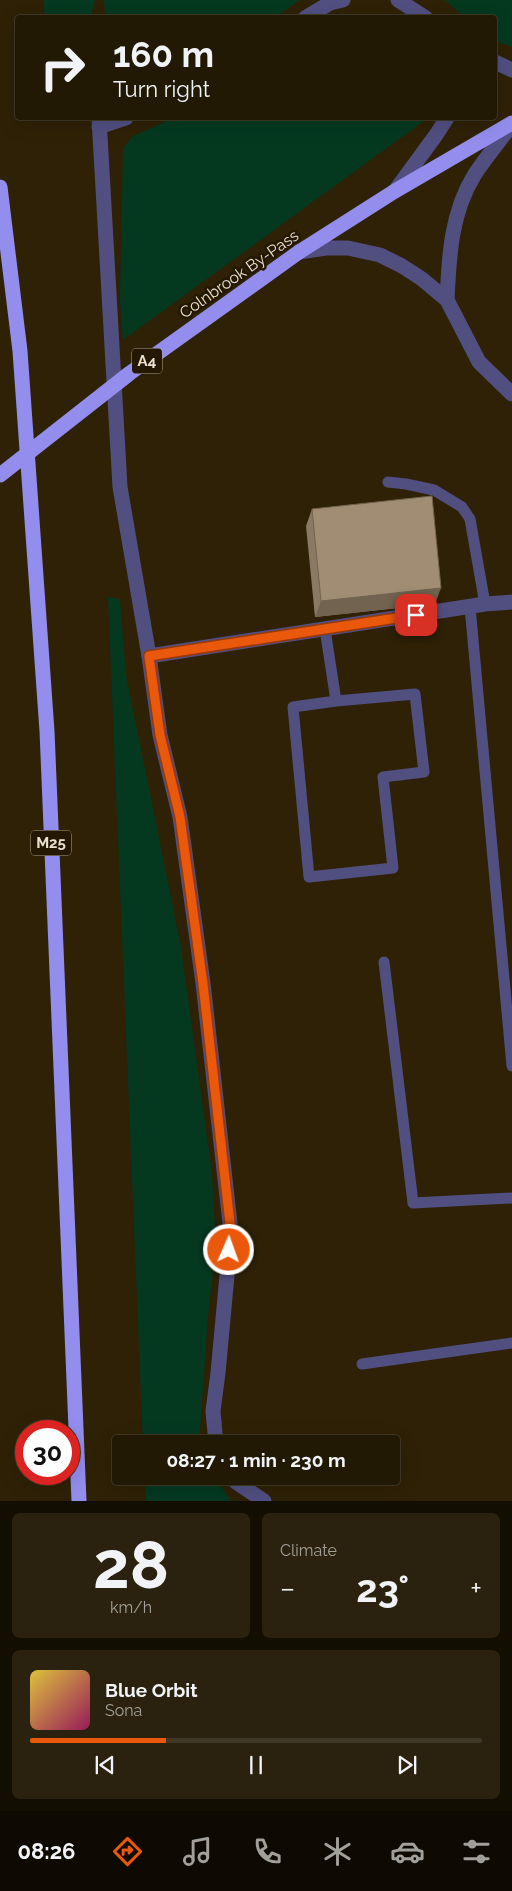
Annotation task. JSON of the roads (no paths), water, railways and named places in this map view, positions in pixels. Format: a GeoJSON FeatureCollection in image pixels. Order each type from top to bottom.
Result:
{"type":"FeatureCollection","features":[{"type":"Feature","properties":{"kind":"highway","name":"Colnbrook By-Pass"},"geometry":{"type":"LineString","coordinates":[[0,475],[130,373],[299,252],[395,191],[512,123]]}},
{"type":"Feature","properties":{"kind":"highway","name":"M25"},"geometry":{"type":"LineString","coordinates":[[0,187],[20,351],[47,731],[73,1399],[79,1501]]}},
{"type":"Feature","properties":{"kind":"street"},"geometry":{"type":"LineString","coordinates":[[310,15],[330,3],[343,0]]}},
{"type":"Feature","properties":{"kind":"street"},"geometry":{"type":"LineString","coordinates":[[398,0],[421,15]]}},
{"type":"Feature","properties":{"kind":"street"},"geometry":{"type":"LineString","coordinates":[[497,63],[512,70]]}},
{"type":"Feature","properties":{"kind":"street"},"geometry":{"type":"LineString","coordinates":[[112,120],[99,122],[120,487],[149,656],[160,735],[180,817],[203,984],[231,1232],[213,1411],[215,1435]]}},
{"type":"Feature","properties":{"kind":"street"},"geometry":{"type":"LineString","coordinates":[[395,191],[446,120]]}},
{"type":"Feature","properties":{"kind":"street"},"geometry":{"type":"LineString","coordinates":[[447,300],[451,242],[460,206],[475,174],[512,123]]}},
{"type":"Feature","properties":{"kind":"street"},"geometry":{"type":"LineString","coordinates":[[299,252],[326,248],[348,248],[380,255],[422,279],[447,300],[479,362],[512,394]]}},
{"type":"Feature","properties":{"kind":"street"},"geometry":{"type":"LineString","coordinates":[[149,656],[512,602]]}},
{"type":"Feature","properties":{"kind":"street"},"geometry":{"type":"LineString","coordinates":[[240,1485],[264,1501]]}},
{"type":"Feature","properties":{"kind":"lane"},"geometry":{"type":"LineString","coordinates":[[388,482],[434,490],[462,506],[470,519],[512,1066]]}},
{"type":"Feature","properties":{"kind":"lane"},"geometry":{"type":"LineString","coordinates":[[325,629],[336,701]]}},
{"type":"Feature","properties":{"kind":"lane"},"geometry":{"type":"LineString","coordinates":[[415,694],[424,772],[383,777],[393,868],[309,877],[293,707],[336,701],[415,694]]}},
{"type":"Feature","properties":{"kind":"lane"},"geometry":{"type":"LineString","coordinates":[[384,962],[413,1204],[512,1198]]}},
{"type":"Feature","properties":{"kind":"lane"},"geometry":{"type":"LineString","coordinates":[[362,1364],[512,1343]]}}]}
